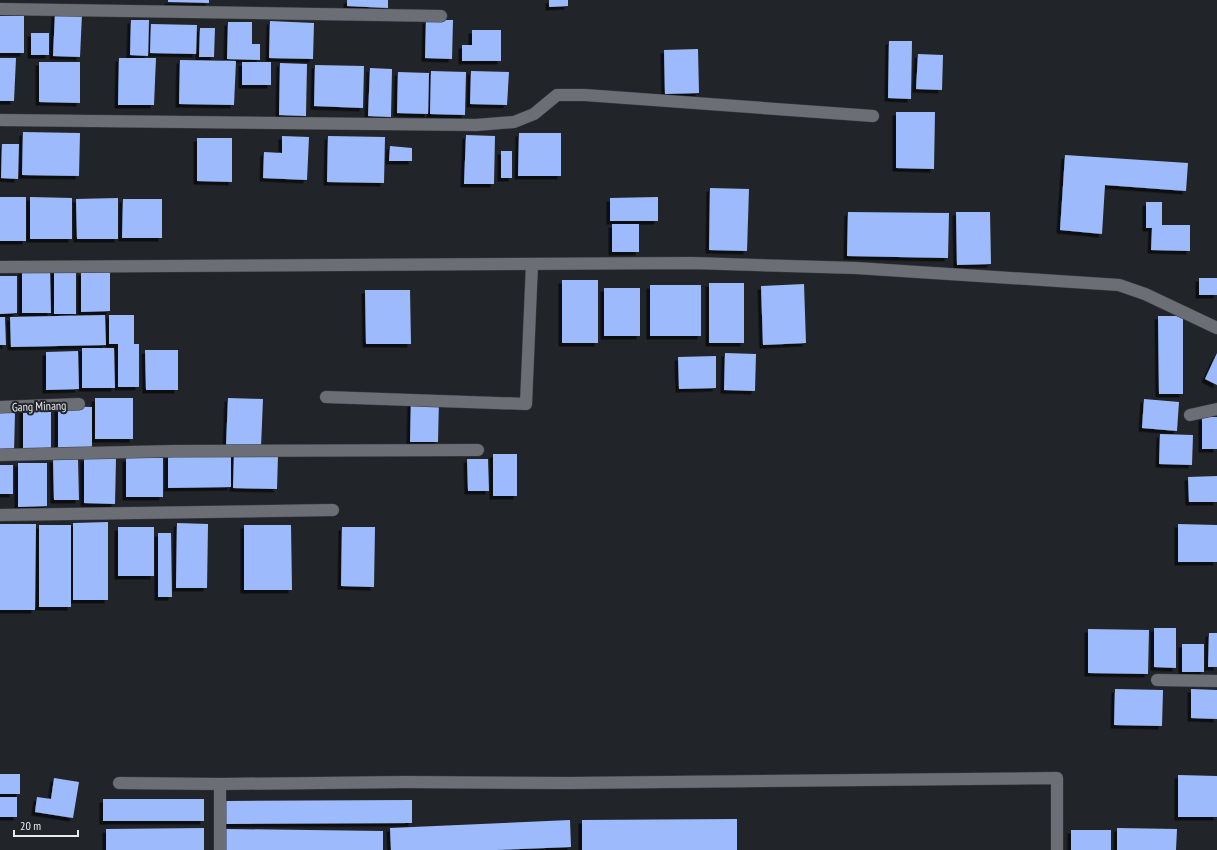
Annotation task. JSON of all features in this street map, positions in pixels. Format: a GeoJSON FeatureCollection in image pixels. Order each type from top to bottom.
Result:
{"type":"FeatureCollection","features":[{"type":"Feature","properties":{"kind":"street"},"geometry":{"type":"LineString","coordinates":[[0,9],[441,16]]}},
{"type":"Feature","properties":{"kind":"street"},"geometry":{"type":"LineString","coordinates":[[0,120],[476,125],[514,122],[534,114],[557,95],[585,95],[873,116]]}},
{"type":"Feature","properties":{"kind":"street"},"geometry":{"type":"LineString","coordinates":[[0,267],[692,263],[856,268],[1119,285],[1145,294],[1217,328]]}},
{"type":"Feature","properties":{"kind":"street"},"geometry":{"type":"LineString","coordinates":[[326,396],[526,404],[532,264]]}},
{"type":"Feature","properties":{"kind":"street","name":"Gang Minang"},"geometry":{"type":"LineString","coordinates":[[0,407],[79,404]]}},
{"type":"Feature","properties":{"kind":"street"},"geometry":{"type":"LineString","coordinates":[[1190,415],[1217,409]]}},
{"type":"Feature","properties":{"kind":"street"},"geometry":{"type":"LineString","coordinates":[[0,455],[182,451],[478,450]]}},
{"type":"Feature","properties":{"kind":"street"},"geometry":{"type":"LineString","coordinates":[[0,515],[333,510]]}},
{"type":"Feature","properties":{"kind":"street"},"geometry":{"type":"LineString","coordinates":[[1157,680],[1217,681]]}},
{"type":"Feature","properties":{"kind":"street"},"geometry":{"type":"LineString","coordinates":[[119,783],[569,783],[1057,778],[1057,850]]}},
{"type":"Feature","properties":{"kind":"street"},"geometry":{"type":"LineString","coordinates":[[220,784],[220,850]]}},
{"type":"Feature","properties":{"kind":"building"},"geometry":{"type":"Polygon","coordinates":[[[168,0],[209,0],[209,3],[168,2],[168,0]]]}},
{"type":"Feature","properties":{"kind":"building"},"geometry":{"type":"Polygon","coordinates":[[[347,0],[388,0],[388,8],[347,6],[347,0]]]}},
{"type":"Feature","properties":{"kind":"building"},"geometry":{"type":"Polygon","coordinates":[[[549,0],[568,0],[568,6],[549,7],[549,0]]]}},
{"type":"Feature","properties":{"kind":"building"},"geometry":{"type":"Polygon","coordinates":[[[55,13],[82,14],[80,57],[53,56],[55,13]]]}},
{"type":"Feature","properties":{"kind":"building"},"geometry":{"type":"Polygon","coordinates":[[[0,16],[24,16],[24,53],[0,53],[0,16]]]}},
{"type":"Feature","properties":{"kind":"building"},"geometry":{"type":"Polygon","coordinates":[[[131,20],[149,20],[148,56],[130,55],[131,20]]]}},
{"type":"Feature","properties":{"kind":"building"},"geometry":{"type":"Polygon","coordinates":[[[426,20],[453,20],[452,59],[425,58],[426,20]]]}},
{"type":"Feature","properties":{"kind":"building"},"geometry":{"type":"Polygon","coordinates":[[[270,21],[314,23],[313,59],[269,58],[270,21]]]}},
{"type":"Feature","properties":{"kind":"building"},"geometry":{"type":"Polygon","coordinates":[[[228,22],[252,22],[252,44],[260,44],[260,60],[227,59],[228,22]]]}},
{"type":"Feature","properties":{"kind":"building"},"geometry":{"type":"Polygon","coordinates":[[[151,24],[197,25],[196,54],[150,53],[151,24]]]}},
{"type":"Feature","properties":{"kind":"building"},"geometry":{"type":"Polygon","coordinates":[[[200,28],[215,28],[214,57],[199,57],[200,28]]]}},
{"type":"Feature","properties":{"kind":"building"},"geometry":{"type":"Polygon","coordinates":[[[472,30],[501,30],[501,61],[462,61],[462,45],[472,45],[472,30]]]}},
{"type":"Feature","properties":{"kind":"building"},"geometry":{"type":"Polygon","coordinates":[[[31,33],[49,33],[49,55],[31,55],[31,33]]]}},
{"type":"Feature","properties":{"kind":"building"},"geometry":{"type":"Polygon","coordinates":[[[889,41],[912,41],[911,99],[888,98],[889,41]]]}},
{"type":"Feature","properties":{"kind":"building"},"geometry":{"type":"Polygon","coordinates":[[[698,49],[699,93],[665,94],[664,50],[698,49]]]}},
{"type":"Feature","properties":{"kind":"building"},"geometry":{"type":"Polygon","coordinates":[[[918,54],[943,55],[942,90],[916,89],[918,54]]]}},
{"type":"Feature","properties":{"kind":"building"},"geometry":{"type":"Polygon","coordinates":[[[0,58],[16,58],[14,101],[0,101],[0,58]]]}},
{"type":"Feature","properties":{"kind":"building"},"geometry":{"type":"Polygon","coordinates":[[[119,58],[156,58],[154,105],[118,105],[119,58]]]}},
{"type":"Feature","properties":{"kind":"building"},"geometry":{"type":"Polygon","coordinates":[[[180,60],[236,61],[234,105],[179,104],[180,60]]]}},
{"type":"Feature","properties":{"kind":"building"},"geometry":{"type":"Polygon","coordinates":[[[39,62],[80,62],[80,103],[39,102],[39,62]]]}},
{"type":"Feature","properties":{"kind":"building"},"geometry":{"type":"Polygon","coordinates":[[[242,62],[271,62],[271,85],[242,85],[242,62]]]}},
{"type":"Feature","properties":{"kind":"building"},"geometry":{"type":"Polygon","coordinates":[[[280,63],[307,64],[306,116],[279,115],[280,63]]]}},
{"type":"Feature","properties":{"kind":"building"},"geometry":{"type":"Polygon","coordinates":[[[315,65],[364,66],[363,108],[314,106],[315,65]]]}},
{"type":"Feature","properties":{"kind":"building"},"geometry":{"type":"Polygon","coordinates":[[[370,68],[392,69],[391,117],[368,116],[370,68]]]}},
{"type":"Feature","properties":{"kind":"building"},"geometry":{"type":"Polygon","coordinates":[[[431,71],[466,72],[465,115],[430,114],[431,71]]]}},
{"type":"Feature","properties":{"kind":"building"},"geometry":{"type":"Polygon","coordinates":[[[471,71],[509,72],[507,105],[470,104],[471,71]]]}},
{"type":"Feature","properties":{"kind":"building"},"geometry":{"type":"Polygon","coordinates":[[[398,72],[429,73],[428,114],[397,113],[398,72]]]}},
{"type":"Feature","properties":{"kind":"building"},"geometry":{"type":"Polygon","coordinates":[[[896,112],[935,112],[934,169],[896,168],[896,112]]]}},
{"type":"Feature","properties":{"kind":"building"},"geometry":{"type":"Polygon","coordinates":[[[23,132],[80,133],[79,176],[22,175],[23,132]]]}},
{"type":"Feature","properties":{"kind":"building"},"geometry":{"type":"Polygon","coordinates":[[[519,133],[561,133],[561,176],[518,176],[519,133]]]}},
{"type":"Feature","properties":{"kind":"building"},"geometry":{"type":"Polygon","coordinates":[[[466,135],[495,136],[494,184],[464,184],[466,135]]]}},
{"type":"Feature","properties":{"kind":"building"},"geometry":{"type":"Polygon","coordinates":[[[282,136],[309,137],[307,180],[263,178],[264,152],[282,153],[282,136]]]}},
{"type":"Feature","properties":{"kind":"building"},"geometry":{"type":"Polygon","coordinates":[[[328,136],[385,137],[384,183],[327,182],[328,136]]]}},
{"type":"Feature","properties":{"kind":"building"},"geometry":{"type":"Polygon","coordinates":[[[197,138],[232,138],[232,182],[197,181],[197,138]]]}},
{"type":"Feature","properties":{"kind":"building"},"geometry":{"type":"Polygon","coordinates":[[[2,144],[19,144],[18,179],[1,178],[2,144]]]}},
{"type":"Feature","properties":{"kind":"building"},"geometry":{"type":"Polygon","coordinates":[[[390,146],[412,148],[412,161],[389,161],[390,146]]]}},
{"type":"Feature","properties":{"kind":"building"},"geometry":{"type":"Polygon","coordinates":[[[501,151],[512,151],[512,178],[501,178],[501,151]]]}},
{"type":"Feature","properties":{"kind":"building"},"geometry":{"type":"Polygon","coordinates":[[[1065,155],[1188,163],[1186,191],[1105,185],[1102,234],[1060,230],[1065,155]]]}},
{"type":"Feature","properties":{"kind":"building"},"geometry":{"type":"Polygon","coordinates":[[[710,188],[749,189],[747,251],[709,250],[710,188]]]}},
{"type":"Feature","properties":{"kind":"building"},"geometry":{"type":"Polygon","coordinates":[[[0,197],[26,197],[26,241],[0,241],[0,197]]]}},
{"type":"Feature","properties":{"kind":"building"},"geometry":{"type":"Polygon","coordinates":[[[30,197],[72,198],[72,239],[30,239],[30,197]]]}},
{"type":"Feature","properties":{"kind":"building"},"geometry":{"type":"Polygon","coordinates":[[[658,197],[658,221],[610,221],[610,198],[658,197]]]}},
{"type":"Feature","properties":{"kind":"building"},"geometry":{"type":"Polygon","coordinates":[[[118,198],[118,239],[77,239],[76,199],[118,198]]]}},
{"type":"Feature","properties":{"kind":"building"},"geometry":{"type":"Polygon","coordinates":[[[123,199],[162,199],[162,238],[122,238],[123,199]]]}},
{"type":"Feature","properties":{"kind":"building"},"geometry":{"type":"Polygon","coordinates":[[[1146,202],[1162,202],[1162,225],[1190,225],[1190,251],[1151,250],[1152,228],[1146,228],[1146,202]]]}},
{"type":"Feature","properties":{"kind":"building"},"geometry":{"type":"Polygon","coordinates":[[[848,212],[949,213],[948,258],[847,256],[848,212]]]}},
{"type":"Feature","properties":{"kind":"building"},"geometry":{"type":"Polygon","coordinates":[[[956,212],[990,212],[991,264],[957,265],[956,212]]]}},
{"type":"Feature","properties":{"kind":"building"},"geometry":{"type":"Polygon","coordinates":[[[612,224],[639,224],[639,252],[612,252],[612,224]]]}},
{"type":"Feature","properties":{"kind":"building"},"geometry":{"type":"Polygon","coordinates":[[[22,270],[50,270],[51,313],[22,313],[22,270]]]}},
{"type":"Feature","properties":{"kind":"building"},"geometry":{"type":"Polygon","coordinates":[[[54,270],[76,270],[76,314],[54,314],[54,270]]]}},
{"type":"Feature","properties":{"kind":"building"},"geometry":{"type":"Polygon","coordinates":[[[110,271],[110,311],[81,312],[81,272],[110,271]]]}},
{"type":"Feature","properties":{"kind":"building"},"geometry":{"type":"Polygon","coordinates":[[[0,276],[17,276],[17,313],[0,314],[0,276]]]}},
{"type":"Feature","properties":{"kind":"building"},"geometry":{"type":"Polygon","coordinates":[[[1199,278],[1217,278],[1217,295],[1199,295],[1199,278]]]}},
{"type":"Feature","properties":{"kind":"building"},"geometry":{"type":"Polygon","coordinates":[[[562,280],[598,280],[598,343],[562,343],[562,280]]]}},
{"type":"Feature","properties":{"kind":"building"},"geometry":{"type":"Polygon","coordinates":[[[709,283],[744,283],[744,343],[709,343],[709,283]]]}},
{"type":"Feature","properties":{"kind":"building"},"geometry":{"type":"Polygon","coordinates":[[[804,284],[806,343],[763,345],[761,286],[804,284]]]}},
{"type":"Feature","properties":{"kind":"building"},"geometry":{"type":"Polygon","coordinates":[[[650,285],[701,285],[701,336],[650,336],[650,285]]]}},
{"type":"Feature","properties":{"kind":"building"},"geometry":{"type":"Polygon","coordinates":[[[604,288],[640,288],[640,336],[604,336],[604,288]]]}},
{"type":"Feature","properties":{"kind":"building"},"geometry":{"type":"Polygon","coordinates":[[[365,290],[410,290],[411,344],[366,344],[365,290]]]}},
{"type":"Feature","properties":{"kind":"building"},"geometry":{"type":"Polygon","coordinates":[[[105,315],[106,345],[11,347],[10,317],[105,315]]]}},
{"type":"Feature","properties":{"kind":"building"},"geometry":{"type":"Polygon","coordinates":[[[109,315],[134,315],[134,344],[139,344],[139,387],[118,387],[118,344],[109,344],[109,315]]]}},
{"type":"Feature","properties":{"kind":"building"},"geometry":{"type":"Polygon","coordinates":[[[1158,316],[1183,316],[1183,394],[1159,394],[1158,316]]]}},
{"type":"Feature","properties":{"kind":"building"},"geometry":{"type":"Polygon","coordinates":[[[0,317],[5,317],[6,345],[0,345],[0,317]]]}},
{"type":"Feature","properties":{"kind":"building"},"geometry":{"type":"Polygon","coordinates":[[[82,348],[114,348],[115,388],[82,388],[82,348]]]}},
{"type":"Feature","properties":{"kind":"building"},"geometry":{"type":"Polygon","coordinates":[[[145,350],[178,350],[178,390],[146,390],[145,350]]]}},
{"type":"Feature","properties":{"kind":"building"},"geometry":{"type":"Polygon","coordinates":[[[78,351],[79,389],[46,390],[46,352],[78,351]]]}},
{"type":"Feature","properties":{"kind":"building"},"geometry":{"type":"Polygon","coordinates":[[[725,353],[756,354],[755,391],[724,390],[725,353]]]}},
{"type":"Feature","properties":{"kind":"building"},"geometry":{"type":"Polygon","coordinates":[[[1217,353],[1217,385],[1205,379],[1217,353]]]}},
{"type":"Feature","properties":{"kind":"building"},"geometry":{"type":"Polygon","coordinates":[[[716,356],[716,388],[679,389],[678,357],[716,356]]]}},
{"type":"Feature","properties":{"kind":"building"},"geometry":{"type":"Polygon","coordinates":[[[95,398],[133,398],[133,439],[95,439],[95,398]]]}},
{"type":"Feature","properties":{"kind":"building"},"geometry":{"type":"Polygon","coordinates":[[[228,398],[263,399],[261,447],[226,446],[228,398]]]}},
{"type":"Feature","properties":{"kind":"building"},"geometry":{"type":"Polygon","coordinates":[[[1144,399],[1179,402],[1177,431],[1142,428],[1144,399]]]}},
{"type":"Feature","properties":{"kind":"building"},"geometry":{"type":"Polygon","coordinates":[[[411,400],[439,400],[438,442],[410,442],[411,400]]]}},
{"type":"Feature","properties":{"kind":"building"},"geometry":{"type":"Polygon","coordinates":[[[58,406],[92,407],[92,451],[58,451],[58,406]]]}},
{"type":"Feature","properties":{"kind":"building"},"geometry":{"type":"Polygon","coordinates":[[[23,408],[51,408],[51,451],[23,451],[23,408]]]}},
{"type":"Feature","properties":{"kind":"building"},"geometry":{"type":"Polygon","coordinates":[[[0,412],[15,413],[14,452],[0,452],[0,412]]]}},
{"type":"Feature","properties":{"kind":"building"},"geometry":{"type":"Polygon","coordinates":[[[1202,417],[1217,417],[1217,449],[1202,449],[1202,417]]]}},
{"type":"Feature","properties":{"kind":"building"},"geometry":{"type":"Polygon","coordinates":[[[1160,434],[1193,435],[1192,465],[1159,464],[1160,434]]]}},
{"type":"Feature","properties":{"kind":"building"},"geometry":{"type":"Polygon","coordinates":[[[234,454],[278,455],[277,489],[233,488],[234,454]]]}},
{"type":"Feature","properties":{"kind":"building"},"geometry":{"type":"Polygon","coordinates":[[[493,454],[517,454],[517,496],[493,496],[493,454]]]}},
{"type":"Feature","properties":{"kind":"building"},"geometry":{"type":"Polygon","coordinates":[[[168,455],[231,455],[231,487],[168,488],[168,455]]]}},
{"type":"Feature","properties":{"kind":"building"},"geometry":{"type":"Polygon","coordinates":[[[84,458],[116,458],[115,504],[84,503],[84,458]]]}},
{"type":"Feature","properties":{"kind":"building"},"geometry":{"type":"Polygon","coordinates":[[[126,458],[163,458],[163,497],[126,497],[126,458]]]}},
{"type":"Feature","properties":{"kind":"building"},"geometry":{"type":"Polygon","coordinates":[[[53,459],[78,459],[79,500],[54,500],[53,459]]]}},
{"type":"Feature","properties":{"kind":"building"},"geometry":{"type":"Polygon","coordinates":[[[467,459],[488,459],[489,491],[468,491],[467,459]]]}},
{"type":"Feature","properties":{"kind":"building"},"geometry":{"type":"Polygon","coordinates":[[[18,463],[47,463],[47,506],[18,507],[18,463]]]}},
{"type":"Feature","properties":{"kind":"building"},"geometry":{"type":"Polygon","coordinates":[[[0,465],[13,465],[13,494],[0,494],[0,465]]]}},
{"type":"Feature","properties":{"kind":"building"},"geometry":{"type":"Polygon","coordinates":[[[1217,476],[1217,502],[1189,502],[1188,477],[1217,476]]]}},
{"type":"Feature","properties":{"kind":"building"},"geometry":{"type":"Polygon","coordinates":[[[108,522],[108,600],[73,600],[73,523],[108,522]]]}},
{"type":"Feature","properties":{"kind":"building"},"geometry":{"type":"Polygon","coordinates":[[[177,523],[208,524],[207,588],[176,588],[177,523]]]}},
{"type":"Feature","properties":{"kind":"building"},"geometry":{"type":"Polygon","coordinates":[[[0,524],[36,524],[35,610],[0,610],[0,524]]]}},
{"type":"Feature","properties":{"kind":"building"},"geometry":{"type":"Polygon","coordinates":[[[1178,524],[1217,525],[1217,562],[1178,562],[1178,524]]]}},
{"type":"Feature","properties":{"kind":"building"},"geometry":{"type":"Polygon","coordinates":[[[39,525],[71,525],[71,607],[39,607],[39,525]]]}},
{"type":"Feature","properties":{"kind":"building"},"geometry":{"type":"Polygon","coordinates":[[[244,525],[291,525],[292,590],[244,590],[244,525]]]}},
{"type":"Feature","properties":{"kind":"building"},"geometry":{"type":"Polygon","coordinates":[[[118,527],[154,527],[154,576],[118,576],[118,527]]]}},
{"type":"Feature","properties":{"kind":"building"},"geometry":{"type":"Polygon","coordinates":[[[342,527],[375,527],[374,587],[341,586],[342,527]]]}},
{"type":"Feature","properties":{"kind":"building"},"geometry":{"type":"Polygon","coordinates":[[[158,533],[171,533],[172,597],[158,597],[158,533]]]}},
{"type":"Feature","properties":{"kind":"building"},"geometry":{"type":"Polygon","coordinates":[[[1154,628],[1176,628],[1176,668],[1154,667],[1154,628]]]}},
{"type":"Feature","properties":{"kind":"building"},"geometry":{"type":"Polygon","coordinates":[[[1088,629],[1149,630],[1148,674],[1088,673],[1088,629]]]}},
{"type":"Feature","properties":{"kind":"building"},"geometry":{"type":"Polygon","coordinates":[[[1209,633],[1217,633],[1217,667],[1208,667],[1209,633]]]}},
{"type":"Feature","properties":{"kind":"building"},"geometry":{"type":"Polygon","coordinates":[[[1182,644],[1204,644],[1204,672],[1182,672],[1182,644]]]}},
{"type":"Feature","properties":{"kind":"building"},"geometry":{"type":"Polygon","coordinates":[[[1115,689],[1163,690],[1162,726],[1114,725],[1115,689]]]}},
{"type":"Feature","properties":{"kind":"building"},"geometry":{"type":"Polygon","coordinates":[[[1191,689],[1217,690],[1217,719],[1191,718],[1191,689]]]}},
{"type":"Feature","properties":{"kind":"building"},"geometry":{"type":"Polygon","coordinates":[[[0,774],[20,774],[20,794],[0,794],[0,774]]]}},
{"type":"Feature","properties":{"kind":"building"},"geometry":{"type":"Polygon","coordinates":[[[1178,775],[1217,776],[1217,817],[1178,817],[1178,775]]]}},
{"type":"Feature","properties":{"kind":"building"},"geometry":{"type":"Polygon","coordinates":[[[54,778],[79,782],[73,818],[35,812],[37,797],[51,799],[54,778]]]}},
{"type":"Feature","properties":{"kind":"building"},"geometry":{"type":"Polygon","coordinates":[[[0,797],[17,797],[17,817],[0,817],[0,797]]]}},
{"type":"Feature","properties":{"kind":"building"},"geometry":{"type":"Polygon","coordinates":[[[103,799],[204,799],[204,821],[103,821],[103,799]]]}},
{"type":"Feature","properties":{"kind":"building"},"geometry":{"type":"Polygon","coordinates":[[[412,800],[412,823],[225,824],[225,801],[412,800]]]}},
{"type":"Feature","properties":{"kind":"building"},"geometry":{"type":"Polygon","coordinates":[[[737,819],[737,850],[582,850],[582,820],[737,819]]]}},
{"type":"Feature","properties":{"kind":"building"},"geometry":{"type":"Polygon","coordinates":[[[570,820],[571,847],[496,850],[391,850],[390,828],[570,820]]]}},
{"type":"Feature","properties":{"kind":"building"},"geometry":{"type":"Polygon","coordinates":[[[204,828],[204,850],[106,850],[106,829],[204,828]]]}},
{"type":"Feature","properties":{"kind":"building"},"geometry":{"type":"Polygon","coordinates":[[[1117,828],[1177,829],[1176,850],[1117,850],[1117,828]]]}},
{"type":"Feature","properties":{"kind":"building"},"geometry":{"type":"Polygon","coordinates":[[[225,829],[383,831],[383,850],[225,850],[225,829]]]}},
{"type":"Feature","properties":{"kind":"building"},"geometry":{"type":"Polygon","coordinates":[[[1071,830],[1111,830],[1111,850],[1071,850],[1071,830]]]}}]}
